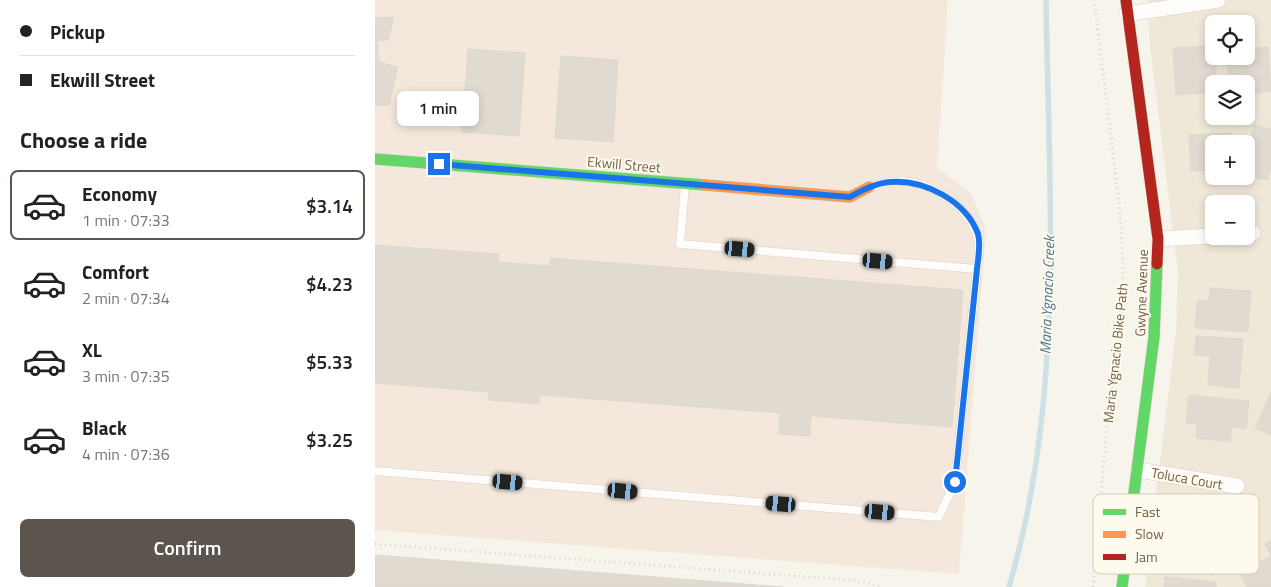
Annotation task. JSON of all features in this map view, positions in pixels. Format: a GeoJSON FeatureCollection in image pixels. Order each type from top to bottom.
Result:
{"type":"FeatureCollection","features":[{"type":"Feature","properties":{"kind":"street"},"geometry":{"type":"LineString","coordinates":[[1126,7],[1218,0]]}},
{"type":"Feature","properties":{"kind":"street","name":"Gwyne Avenue"},"geometry":{"type":"LineString","coordinates":[[1126,7],[1158,239],[1154,337],[1135,494]]}},
{"type":"Feature","properties":{"kind":"street","name":"Ekwill Street"},"geometry":{"type":"LineString","coordinates":[[375,159],[850,197],[869,187]]}},
{"type":"Feature","properties":{"kind":"street"},"geometry":{"type":"LineString","coordinates":[[1158,239],[1205,236]]}},
{"type":"Feature","properties":{"kind":"street","name":"Toluca Court"},"geometry":{"type":"LineString","coordinates":[[1138,470],[1237,486]]}},
{"type":"Feature","properties":{"kind":"street","name":"Gwyne Avenue"},"geometry":{"type":"LineString","coordinates":[[1122,587],[1124,574]]}},
{"type":"Feature","properties":{"kind":"lane"},"geometry":{"type":"LineString","coordinates":[[375,471],[939,517],[955,482],[977,269],[978,236],[968,216],[947,197],[923,186],[890,182],[869,187]]}},
{"type":"Feature","properties":{"kind":"lane"},"geometry":{"type":"LineString","coordinates":[[685,184],[680,244],[977,269]]}},
{"type":"Feature","properties":{"kind":"path","name":"Maria Ygnacio Bike Path"},"geometry":{"type":"LineString","coordinates":[[1094,0],[1119,202],[1123,260],[1122,311],[1107,425],[1101,494]]}},
{"type":"Feature","properties":{"kind":"path"},"geometry":{"type":"LineString","coordinates":[[375,544],[861,581],[881,587]]}},
{"type":"Feature","properties":{"kind":"path","name":"Maria Ygnacio Bike Path"},"geometry":{"type":"LineString","coordinates":[[1093,587],[1094,574]]}},
{"type":"Feature","properties":{"kind":"shaded area"},"geometry":{"type":"Polygon","coordinates":[[[375,0],[948,0],[937,168],[971,193],[986,229],[959,574],[375,530],[375,0]]]}},
{"type":"Feature","properties":{"kind":"shaded area"},"geometry":{"type":"Polygon","coordinates":[[[1147,0],[1271,0],[1271,587],[1145,587],[1147,574],[1259,574],[1259,494],[1156,494],[1176,331],[1178,272],[1150,47],[1147,0]]]}},
{"type":"Feature","properties":{"kind":"building"},"geometry":{"type":"Polygon","coordinates":[[[394,17],[388,40],[377,41],[379,62],[398,67],[389,105],[375,106],[375,18],[394,17]]]}},
{"type":"Feature","properties":{"kind":"building"},"geometry":{"type":"Polygon","coordinates":[[[1205,46],[1205,65],[1216,65],[1216,75],[1205,75],[1205,93],[1176,95],[1173,48],[1205,46]]]}},
{"type":"Feature","properties":{"kind":"building"},"geometry":{"type":"Polygon","coordinates":[[[1268,47],[1271,91],[1255,93],[1255,75],[1228,75],[1227,65],[1255,65],[1255,48],[1268,47]]]}},
{"type":"Feature","properties":{"kind":"building"},"geometry":{"type":"Polygon","coordinates":[[[468,49],[525,53],[519,136],[462,132],[468,49]]]}},
{"type":"Feature","properties":{"kind":"building"},"geometry":{"type":"Polygon","coordinates":[[[561,56],[618,60],[613,142],[555,138],[561,56]]]}},
{"type":"Feature","properties":{"kind":"building"},"geometry":{"type":"Polygon","coordinates":[[[1254,125],[1271,129],[1271,169],[1267,180],[1255,177],[1255,135],[1252,135],[1254,125]]]}},
{"type":"Feature","properties":{"kind":"building"},"geometry":{"type":"Polygon","coordinates":[[[1232,133],[1232,135],[1205,135],[1205,170],[1191,171],[1189,135],[1232,133]]]}},
{"type":"Feature","properties":{"kind":"building"},"geometry":{"type":"Polygon","coordinates":[[[375,245],[499,254],[498,262],[550,266],[551,258],[963,290],[952,427],[811,416],[810,436],[779,434],[780,413],[540,395],[539,404],[488,400],[489,392],[375,383],[375,245]]]}},
{"type":"Feature","properties":{"kind":"building"},"geometry":{"type":"Polygon","coordinates":[[[1210,288],[1251,291],[1248,332],[1195,328],[1197,301],[1209,301],[1210,288]]]}},
{"type":"Feature","properties":{"kind":"building"},"geometry":{"type":"Polygon","coordinates":[[[1196,336],[1243,339],[1239,388],[1208,385],[1210,356],[1194,355],[1196,336]]]}},
{"type":"Feature","properties":{"kind":"building"},"geometry":{"type":"Polygon","coordinates":[[[1271,392],[1271,435],[1255,428],[1271,392]]]}},
{"type":"Feature","properties":{"kind":"building"},"geometry":{"type":"Polygon","coordinates":[[[1189,395],[1249,401],[1246,429],[1232,427],[1230,442],[1196,438],[1197,424],[1186,423],[1189,395]]]}},
{"type":"Feature","properties":{"kind":"building"},"geometry":{"type":"Polygon","coordinates":[[[1271,540],[1271,556],[1265,544],[1271,540]]]}},
{"type":"Feature","properties":{"kind":"building"},"geometry":{"type":"Polygon","coordinates":[[[375,555],[783,587],[375,587],[375,555]]]}},
{"type":"Feature","properties":{"kind":"building"},"geometry":{"type":"Polygon","coordinates":[[[1271,556],[1271,587],[1247,587],[1240,574],[1259,574],[1259,562],[1271,556]]]}},
{"type":"Feature","properties":{"kind":"building"},"geometry":{"type":"Polygon","coordinates":[[[1165,577],[1216,582],[1216,587],[1164,587],[1165,577]]]}},
{"type":"Feature","properties":{"kind":"waterway","name":"Maria Ygnacio Creek"},"geometry":{"type":"LineString","coordinates":[[1009,587],[1027,516],[1039,443],[1046,370],[1050,296],[1046,0]]}},
{"type":"Feature","properties":{"kind":"traffic: fast"},"geometry":{"type":"LineString","coordinates":[[375,159],[705,185]]}},
{"type":"Feature","properties":{"kind":"traffic: fast"},"geometry":{"type":"LineString","coordinates":[[1134,494],[1154,337],[1157,264]]}},
{"type":"Feature","properties":{"kind":"traffic: fast"},"geometry":{"type":"LineString","coordinates":[[1122,587],[1124,574]]}},
{"type":"Feature","properties":{"kind":"traffic: slow"},"geometry":{"type":"LineString","coordinates":[[705,185],[850,197],[869,187]]}},
{"type":"Feature","properties":{"kind":"traffic: jam"},"geometry":{"type":"LineString","coordinates":[[1126,0],[1158,239],[1157,264]]}},
{"type":"Feature","properties":{"kind":"route"},"geometry":{"type":"LineString","coordinates":[[439,164],[850,197],[869,187],[890,182],[923,186],[947,197],[968,216],[978,236],[977,269],[955,482]]}}]}
